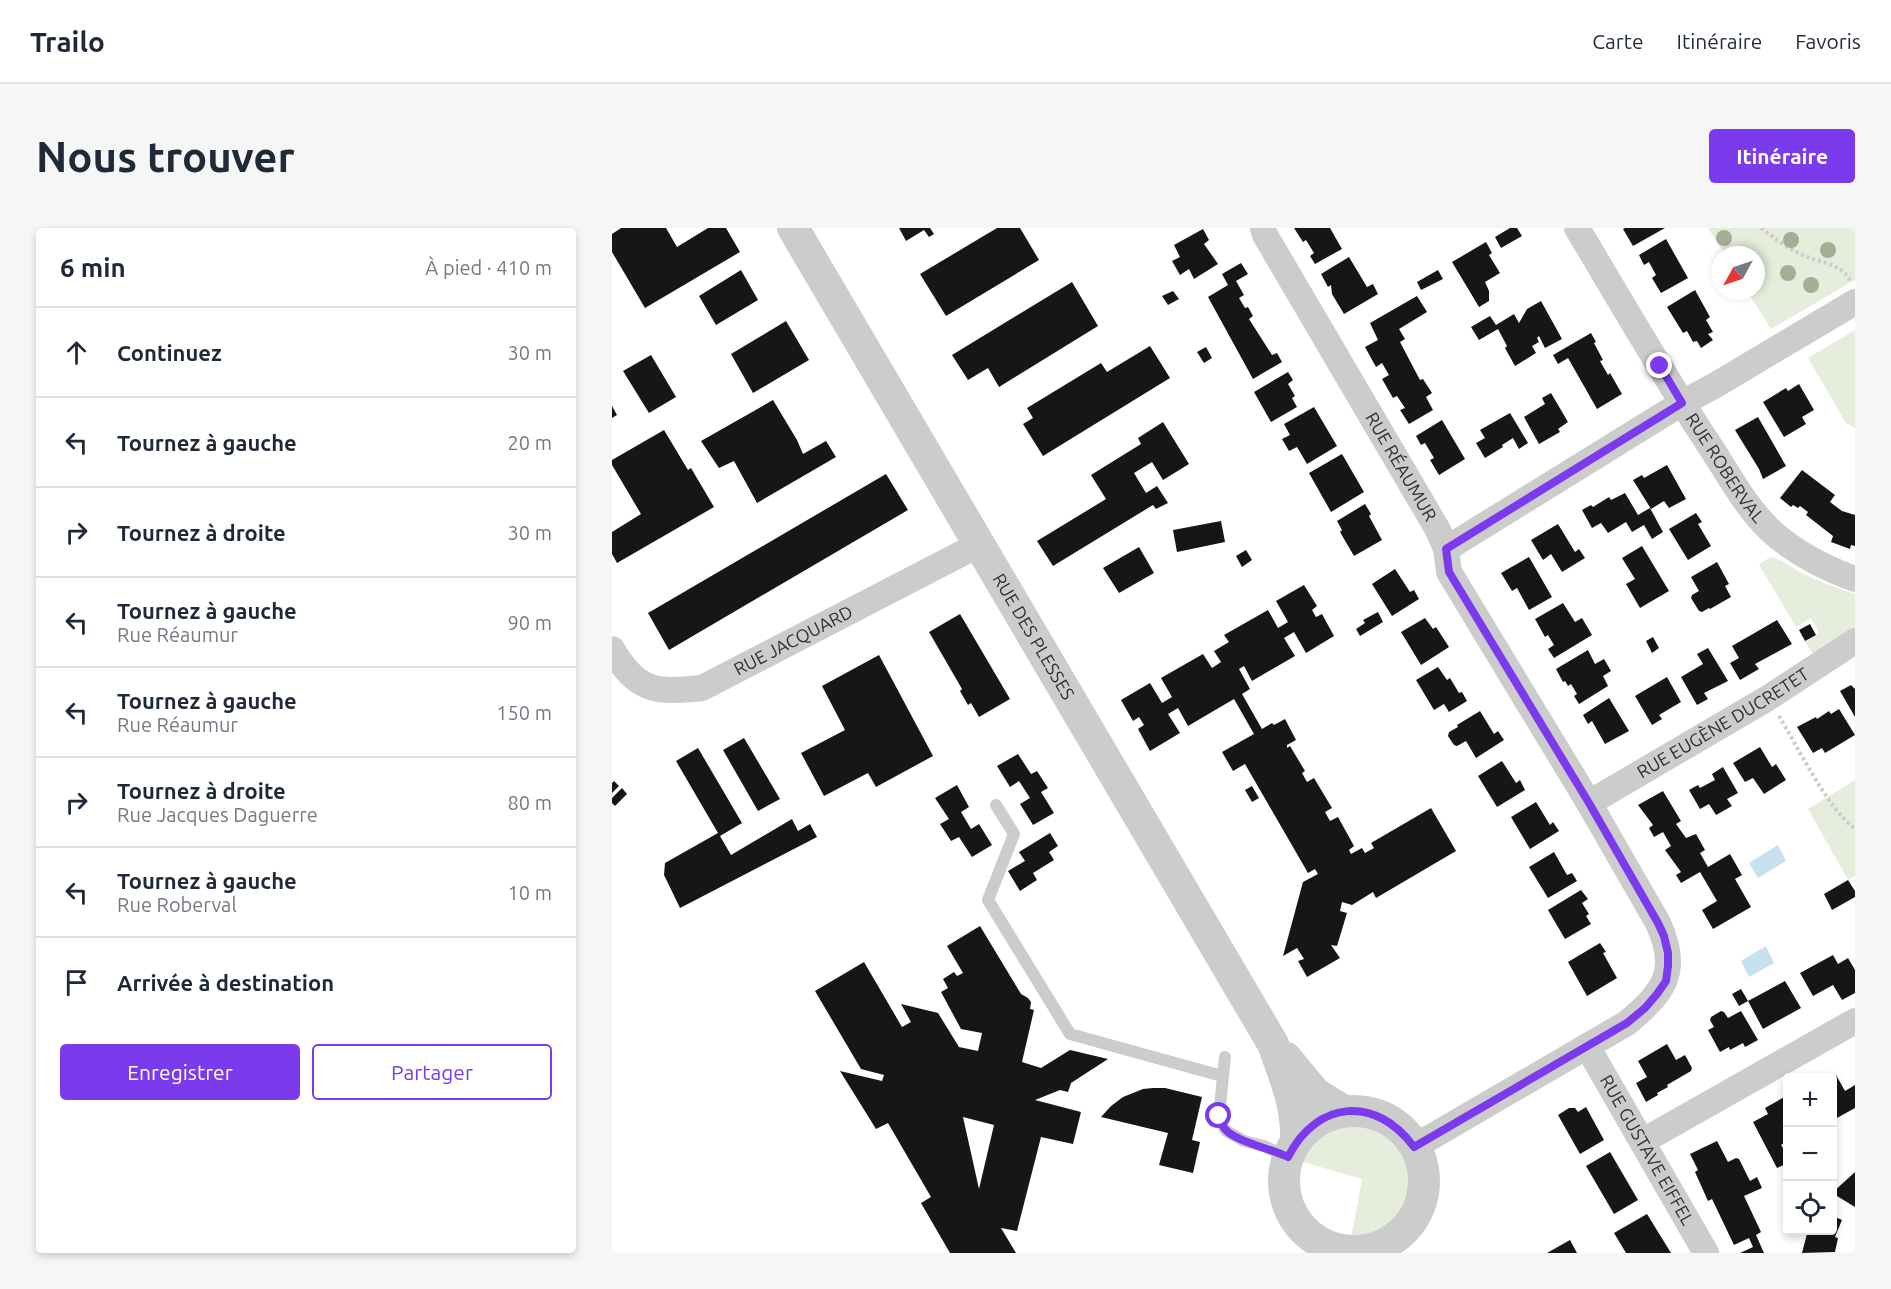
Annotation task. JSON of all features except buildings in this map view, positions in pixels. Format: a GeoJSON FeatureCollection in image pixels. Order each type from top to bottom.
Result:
{"type":"FeatureCollection","features":[{"type":"Feature","properties":{"kind":"street","name":"RUE DES PLESSES"},"geometry":{"type":"LineString","coordinates":[[793,228],[1273,1044],[1291,1091],[1297,1121],[1292,1148]]}},
{"type":"Feature","properties":{"kind":"street","name":"RUE RÉAUMUR"},"geometry":{"type":"LineString","coordinates":[[1263,228],[1438,530],[1446,549],[1449,572],[1589,803],[1658,923],[1668,953],[1666,981],[1645,1008],[1627,1023],[1414,1147]]}},
{"type":"Feature","properties":{"kind":"street","name":"RUE ROBERVAL"},"geometry":{"type":"LineString","coordinates":[[1577,228],[1682,403],[1749,505],[1771,530],[1809,559],[1855,579]]}},
{"type":"Feature","properties":{"kind":"street"},"geometry":{"type":"LineString","coordinates":[[1446,549],[1682,403],[1714,386],[1853,292]]}},
{"type":"Feature","properties":{"kind":"street","name":"RUE JACQUARD"},"geometry":{"type":"LineString","coordinates":[[612,649],[626,671],[650,688],[672,691],[702,688],[980,544]]}},
{"type":"Feature","properties":{"kind":"street","name":"RUE EUGÈNE DUCRETET"},"geometry":{"type":"LineString","coordinates":[[1589,803],[1768,698],[1855,641]]}},
{"type":"Feature","properties":{"kind":"street"},"geometry":{"type":"LineString","coordinates":[[1643,1141],[1855,1021]]}},
{"type":"Feature","properties":{"kind":"street","name":"RUE DES PLESSES"},"geometry":{"type":"LineString","coordinates":[[1273,1044],[1315,1093],[1344,1111]]}},
{"type":"Feature","properties":{"kind":"street","name":"RUE GUSTAVE EIFFEL"},"geometry":{"type":"LineString","coordinates":[[1587,1046],[1706,1253]]}},
{"type":"Feature","properties":{"kind":"street"},"geometry":{"type":"LineString","coordinates":[[1344,1111],[1361,1111],[1392,1122],[1405,1133],[1414,1147],[1423,1170],[1421,1201],[1413,1218],[1400,1234],[1371,1249],[1355,1252],[1331,1247],[1315,1247],[1294,1218],[1284,1188],[1284,1172],[1292,1148],[1304,1131],[1322,1118],[1344,1111]]}},
{"type":"Feature","properties":{"kind":"street"},"geometry":{"type":"LineString","coordinates":[[1410,1253],[1413,1218]]}},
{"type":"Feature","properties":{"kind":"lane"},"geometry":{"type":"LineString","coordinates":[[996,805],[1014,834],[988,900],[1070,1034],[1222,1076]]}},
{"type":"Feature","properties":{"kind":"lane"},"geometry":{"type":"LineString","coordinates":[[1225,1057],[1219,1116],[1225,1130],[1244,1141],[1264,1146],[1292,1148]]}},
{"type":"Feature","properties":{"kind":"path"},"geometry":{"type":"LineString","coordinates":[[1761,228],[1782,244],[1807,257],[1835,266],[1847,276],[1853,292]]}},
{"type":"Feature","properties":{"kind":"path"},"geometry":{"type":"LineString","coordinates":[[1768,698],[1830,801],[1844,821],[1855,829]]}},
{"type":"Feature","properties":{"kind":"green space"},"geometry":{"type":"Polygon","coordinates":[[[1708,228],[1855,228],[1855,280],[1771,329],[1753,300],[1765,300],[1765,246],[1719,246],[1708,228]]]}},
{"type":"Feature","properties":{"kind":"green space"},"geometry":{"type":"Polygon","coordinates":[[[1855,330],[1855,428],[1846,423],[1808,358],[1855,330]]]}},
{"type":"Feature","properties":{"kind":"green space"},"geometry":{"type":"Polygon","coordinates":[[[1770,557],[1834,587],[1855,594],[1855,632],[1814,656],[1805,641],[1819,633],[1811,618],[1796,627],[1759,565],[1770,557]]]}},
{"type":"Feature","properties":{"kind":"green space"},"geometry":{"type":"Polygon","coordinates":[[[1855,780],[1855,876],[1848,880],[1808,809],[1855,780]]]}},
{"type":"Feature","properties":{"kind":"green space"},"geometry":{"type":"Polygon","coordinates":[[[1339,1121],[1368,1122],[1384,1128],[1406,1150],[1415,1179],[1410,1209],[1402,1222],[1380,1237],[1350,1244],[1362,1179],[1296,1160],[1314,1136],[1339,1121]]]}},
{"type":"Feature","properties":{"kind":"water"},"geometry":{"type":"Polygon","coordinates":[[[1778,845],[1786,861],[1758,878],[1749,863],[1778,845]]]}},
{"type":"Feature","properties":{"kind":"water"},"geometry":{"type":"Polygon","coordinates":[[[1766,946],[1774,963],[1749,977],[1741,961],[1766,946]]]}},
{"type":"Feature","properties":{"kind":"route"},"geometry":{"type":"LineString","coordinates":[[1219,1116],[1225,1130],[1244,1141],[1264,1146],[1288,1157],[1296,1140],[1312,1124],[1344,1111],[1361,1111],[1392,1122],[1405,1133],[1414,1147],[1627,1023],[1645,1008],[1666,981],[1668,953],[1658,923],[1589,803],[1449,572],[1446,549],[1682,403],[1660,366]]}}]}
